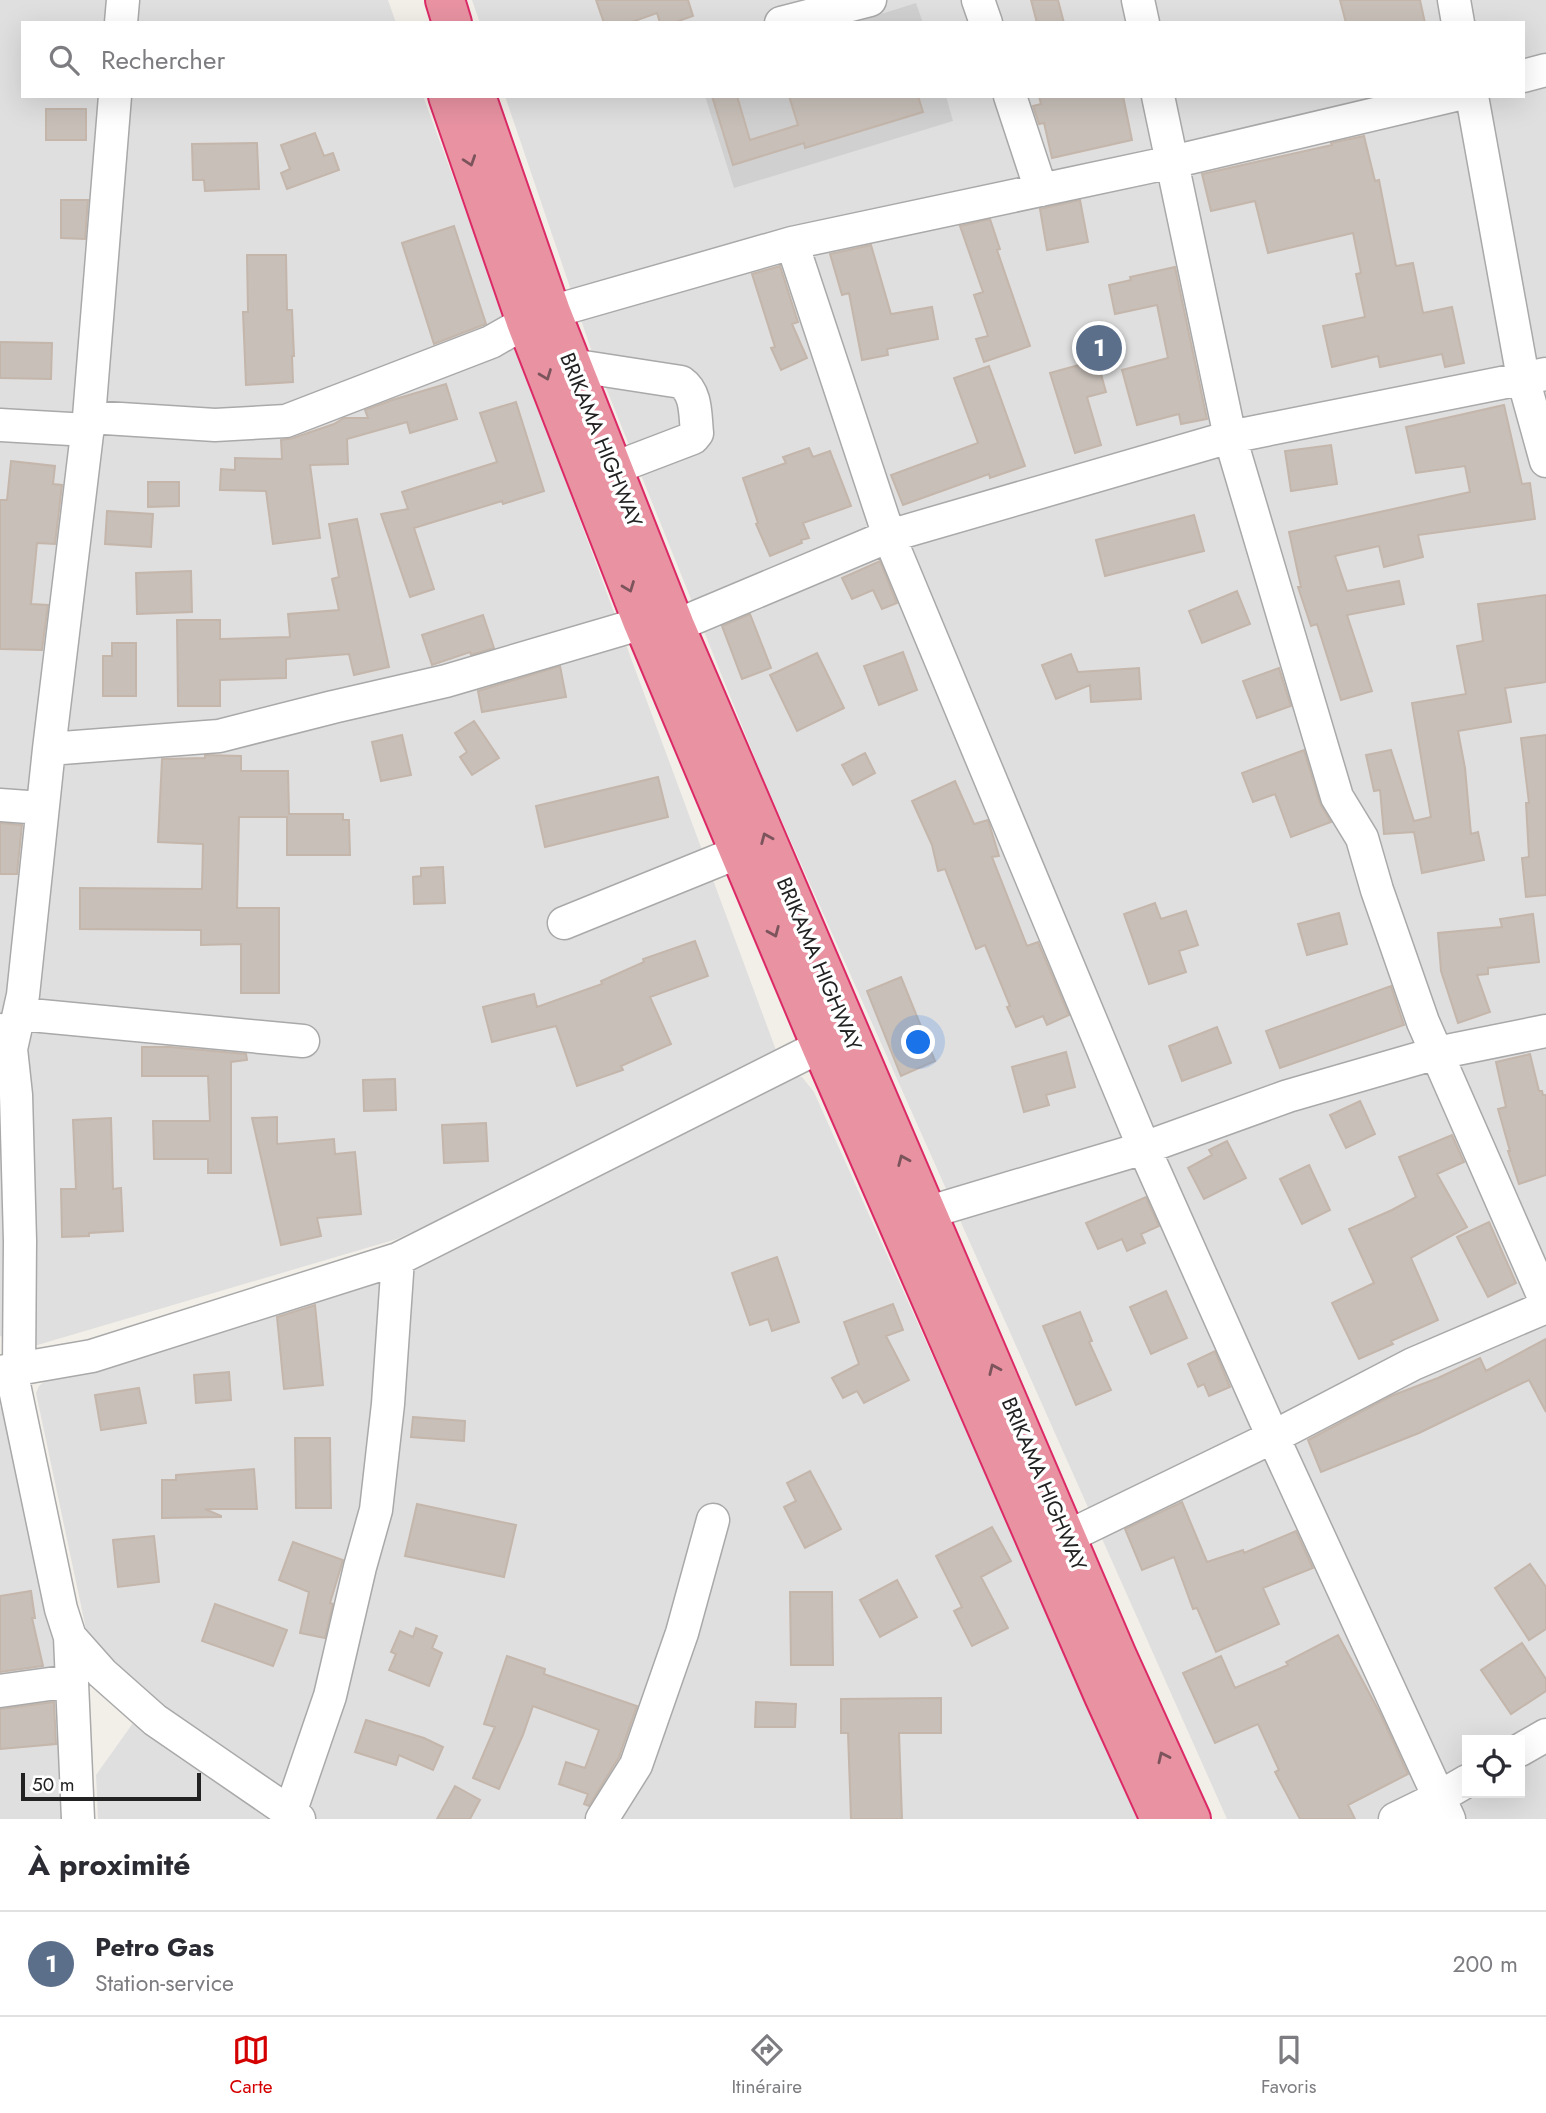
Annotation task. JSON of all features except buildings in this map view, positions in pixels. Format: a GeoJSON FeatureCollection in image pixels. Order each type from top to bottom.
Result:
{"type":"FeatureCollection","features":[{"type":"Feature","properties":{"kind":"highway"},"geometry":{"type":"LineString","coordinates":[[417,0],[423,21]]}},
{"type":"Feature","properties":{"kind":"highway"},"geometry":{"type":"LineString","coordinates":[[445,0],[451,21]]}},
{"type":"Feature","properties":{"kind":"highway","name":"BRIKAMA HIGHWAY"},"geometry":{"type":"LineString","coordinates":[[474,98],[538,317],[659,625],[740,852],[1098,1684],[1160,1819]]}},
{"type":"Feature","properties":{"kind":"highway","name":"BRIKAMA HIGHWAY"},"geometry":{"type":"LineString","coordinates":[[538,317],[572,365],[600,474]]}},
{"type":"Feature","properties":{"kind":"highway","name":"BRIKAMA HIGHWAY"},"geometry":{"type":"LineString","coordinates":[[659,625],[926,1213],[1117,1656],[1191,1819]]}},
{"type":"Feature","properties":{"kind":"street"},"geometry":{"type":"LineString","coordinates":[[121,21],[123,0]]}},
{"type":"Feature","properties":{"kind":"street"},"geometry":{"type":"LineString","coordinates":[[789,21],[870,0]]}},
{"type":"Feature","properties":{"kind":"street"},"geometry":{"type":"LineString","coordinates":[[978,0],[985,21]]}},
{"type":"Feature","properties":{"kind":"street"},"geometry":{"type":"LineString","coordinates":[[1139,0],[1143,21]]}},
{"type":"Feature","properties":{"kind":"street"},"geometry":{"type":"LineString","coordinates":[[1454,0],[1458,21]]}},
{"type":"Feature","properties":{"kind":"street"},"geometry":{"type":"LineString","coordinates":[[1525,75],[1546,70]]}},
{"type":"Feature","properties":{"kind":"street"},"geometry":{"type":"LineString","coordinates":[[78,1819],[70,1637],[61,1609],[10,1370],[19,1188],[16,1096],[10,1031],[42,808],[88,423],[115,98]]}},
{"type":"Feature","properties":{"kind":"street"},"geometry":{"type":"LineString","coordinates":[[1011,98],[1041,190]]}},
{"type":"Feature","properties":{"kind":"street"},"geometry":{"type":"LineString","coordinates":[[1067,1537],[1273,1437],[1413,1364],[1546,1305],[1409,984],[1362,838],[1337,797],[1230,437],[1158,98]]}},
{"type":"Feature","properties":{"kind":"street"},"geometry":{"type":"LineString","coordinates":[[0,425],[215,425],[286,421],[491,342],[538,317],[792,243],[1172,162],[1443,98]]}},
{"type":"Feature","properties":{"kind":"street"},"geometry":{"type":"LineString","coordinates":[[1472,98],[1534,376],[1546,461]]}},
{"type":"Feature","properties":{"kind":"street"},"geometry":{"type":"LineString","coordinates":[[792,243],[889,536],[1144,1149],[1444,1809]]}},
{"type":"Feature","properties":{"kind":"street"},"geometry":{"type":"LineString","coordinates":[[572,365],[681,382],[690,388],[697,433],[693,438],[600,474]]}},
{"type":"Feature","properties":{"kind":"street"},"geometry":{"type":"LineString","coordinates":[[49,749],[219,736],[446,681],[659,625],[889,536],[1230,437],[1534,376]]}},
{"type":"Feature","properties":{"kind":"street"},"geometry":{"type":"LineString","coordinates":[[0,805],[42,808]]}},
{"type":"Feature","properties":{"kind":"street"},"geometry":{"type":"LineString","coordinates":[[564,923],[740,852]]}},
{"type":"Feature","properties":{"kind":"street"},"geometry":{"type":"LineString","coordinates":[[10,1031],[303,1041]]}},
{"type":"Feature","properties":{"kind":"street"},"geometry":{"type":"LineString","coordinates":[[926,1213],[1144,1149],[1287,1096],[1437,1053],[1546,1031]]}},
{"type":"Feature","properties":{"kind":"street"},"geometry":{"type":"LineString","coordinates":[[10,1370],[92,1356],[398,1259],[821,1045]]}},
{"type":"Feature","properties":{"kind":"street"},"geometry":{"type":"LineString","coordinates":[[70,1637],[102,1673],[155,1720],[294,1816],[330,1696],[376,1510],[388,1404],[398,1259]]}},
{"type":"Feature","properties":{"kind":"street"},"geometry":{"type":"LineString","coordinates":[[602,1819],[636,1765],[682,1633],[712,1520]]}},
{"type":"Feature","properties":{"kind":"street"},"geometry":{"type":"LineString","coordinates":[[0,1691],[72,1681]]}},
{"type":"Feature","properties":{"kind":"street"},"geometry":{"type":"LineString","coordinates":[[1525,1747],[1546,1735]]}},
{"type":"Feature","properties":{"kind":"street"},"geometry":{"type":"LineString","coordinates":[[1395,1819],[1444,1809],[1462,1787]]}},
{"type":"Feature","properties":{"kind":"shaded area"},"geometry":{"type":"Polygon","coordinates":[[[0,0],[388,0],[395,21],[21,21],[21,98],[424,98],[780,1061],[397,1239],[34,1346],[0,1336],[0,0]]]}},
{"type":"Feature","properties":{"kind":"shaded area"},"geometry":{"type":"Polygon","coordinates":[[[472,0],[1546,0],[1546,1819],[1227,1819],[765,783],[594,358],[506,98],[1525,98],[1525,21],[479,21],[472,0]]]}},
{"type":"Feature","properties":{"kind":"shaded area"},"geometry":{"type":"Polygon","coordinates":[[[916,3],[922,21],[859,21],[916,3]]]}},
{"type":"Feature","properties":{"kind":"shaded area"},"geometry":{"type":"Polygon","coordinates":[[[706,98],[947,98],[953,121],[734,188],[706,98]]]}},
{"type":"Feature","properties":{"kind":"shaded area"},"geometry":{"type":"Polygon","coordinates":[[[786,1075],[802,1077],[814,1092],[1140,1819],[98,1819],[96,1775],[148,1702],[86,1629],[36,1393],[39,1386],[46,1380],[451,1242],[786,1075]]]}},
{"type":"Feature","properties":{"kind":"shaded area"},"geometry":{"type":"Polygon","coordinates":[[[0,1407],[3,1407],[61,1668],[74,1819],[0,1819],[0,1407]]]}},
{"type":"Feature","properties":{"kind":"place","name":"Petro Gas"},"geometry":{"type":"Point","coordinates":[1099,348]}}]}
